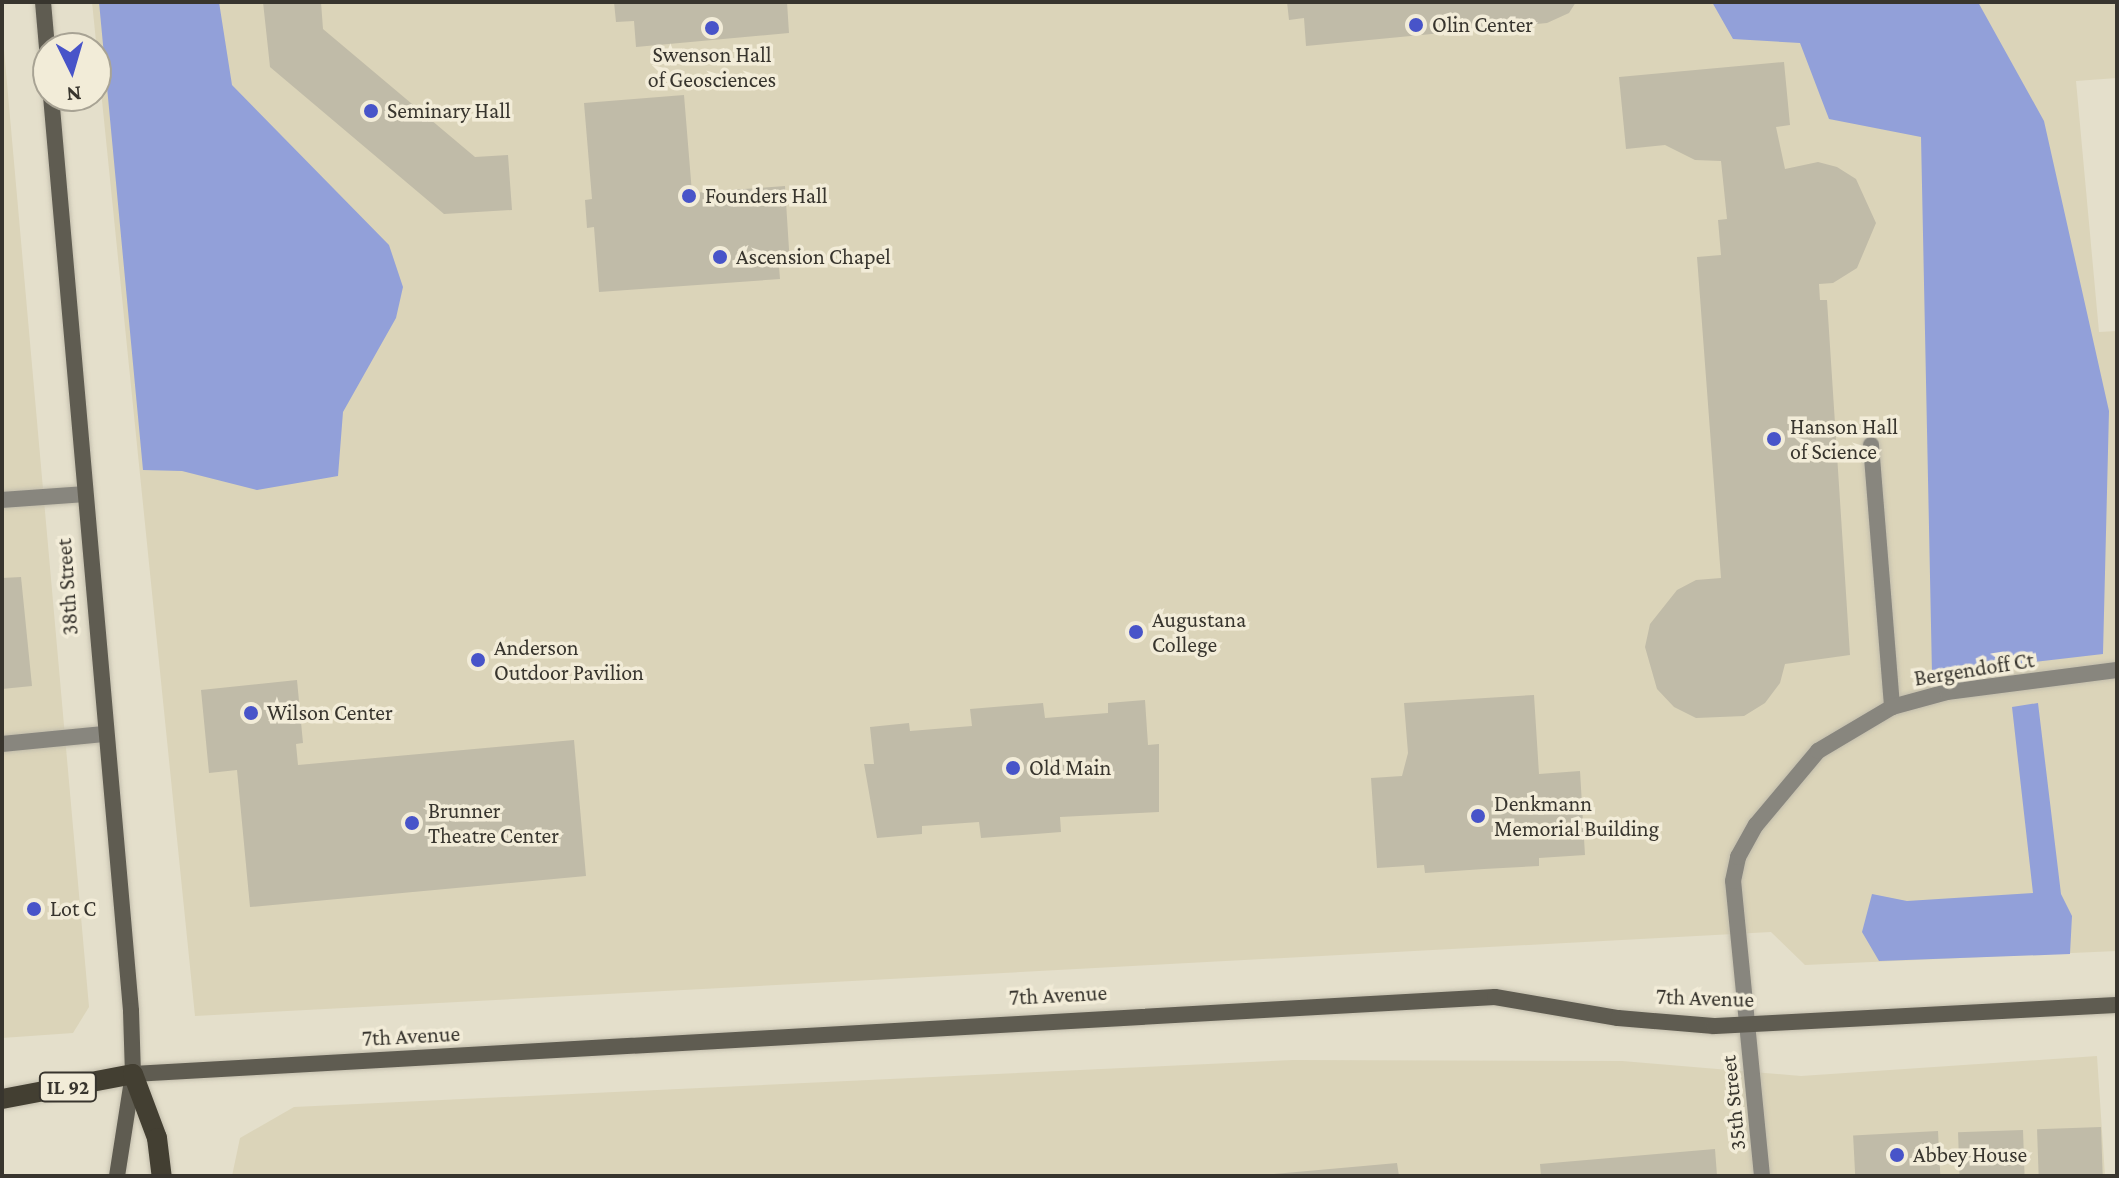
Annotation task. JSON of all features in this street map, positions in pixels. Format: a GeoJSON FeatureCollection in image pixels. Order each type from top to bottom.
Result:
{"type":"FeatureCollection","features":[{"type":"Feature","properties":{"kind":"main road","name":"7th Avenue"},"geometry":{"type":"LineString","coordinates":[[2,1099],[133,1074]]}},
{"type":"Feature","properties":{"kind":"main road","name":"38th Street"},"geometry":{"type":"LineString","coordinates":[[133,1074],[157,1138],[162,1176]]}},
{"type":"Feature","properties":{"kind":"street"},"geometry":{"type":"LineString","coordinates":[[43,2],[46,32]]}},
{"type":"Feature","properties":{"kind":"street","name":"38th Street"},"geometry":{"type":"LineString","coordinates":[[52,112],[133,1074],[117,1176]]}},
{"type":"Feature","properties":{"kind":"street"},"geometry":{"type":"LineString","coordinates":[[1871,445],[1892,707]]}},
{"type":"Feature","properties":{"kind":"street"},"geometry":{"type":"LineString","coordinates":[[2,500],[85,494]]}},
{"type":"Feature","properties":{"kind":"street","name":"Bergendoff Ct"},"geometry":{"type":"LineString","coordinates":[[1746,1025],[1733,881],[1738,857],[1778,795],[1818,751],[1892,707],[1947,692],[2117,670]]}},
{"type":"Feature","properties":{"kind":"street"},"geometry":{"type":"LineString","coordinates":[[2,744],[104,734]]}},
{"type":"Feature","properties":{"kind":"street","name":"7th Avenue"},"geometry":{"type":"LineString","coordinates":[[133,1074],[1481,998],[1618,1018],[1746,1025],[2117,1005]]}},
{"type":"Feature","properties":{"kind":"street","name":"35th Street"},"geometry":{"type":"LineString","coordinates":[[1746,1025],[1762,1176]]}},
{"type":"Feature","properties":{"kind":"shaded area","name":"Augustana College"},"geometry":{"type":"Polygon","coordinates":[[[92,2],[2117,2],[2117,78],[2076,81],[2099,332],[2117,331],[2117,951],[1805,965],[1771,932],[195,1016],[103,112],[112,112],[112,32],[95,32],[92,2]]]}},
{"type":"Feature","properties":{"kind":"shaded area"},"geometry":{"type":"Polygon","coordinates":[[[99,2],[219,2],[232,85],[389,245],[403,287],[396,318],[343,412],[338,476],[257,490],[182,471],[143,470],[109,112],[112,112],[112,32],[102,32],[99,2]]]}},
{"type":"Feature","properties":{"kind":"shaded area"},"geometry":{"type":"Polygon","coordinates":[[[1712,2],[1978,2],[2044,121],[2109,411],[2103,654],[1932,674],[1921,137],[1829,119],[1800,43],[1733,39],[1712,2]]]}},
{"type":"Feature","properties":{"kind":"shaded area"},"geometry":{"type":"Polygon","coordinates":[[[2,27],[89,1007],[73,1033],[2,1038],[2,27]]]}},
{"type":"Feature","properties":{"kind":"shaded area"},"geometry":{"type":"Polygon","coordinates":[[[2038,703],[2061,894],[2072,916],[2070,954],[1879,961],[1862,932],[1872,894],[1907,901],[2033,893],[2012,707],[2038,703]]]}},
{"type":"Feature","properties":{"kind":"shaded area"},"geometry":{"type":"Polygon","coordinates":[[[2097,1056],[2105,1176],[232,1176],[240,1138],[294,1107],[1293,1060],[1622,1061],[1801,1076],[2097,1056]]]}},
{"type":"Feature","properties":{"kind":"building","name":"Seminary Hall"},"geometry":{"type":"Polygon","coordinates":[[[263,2],[321,2],[323,29],[475,157],[508,155],[512,210],[444,214],[270,67],[263,2]]]}},
{"type":"Feature","properties":{"kind":"building","name":"Swenson Hall of Geosciences"},"geometry":{"type":"Polygon","coordinates":[[[614,2],[787,2],[789,33],[636,47],[634,21],[616,22],[614,2]]]}},
{"type":"Feature","properties":{"kind":"building","name":"Olin Center"},"geometry":{"type":"Polygon","coordinates":[[[1287,2],[1576,2],[1569,13],[1547,23],[1306,46],[1304,18],[1289,20],[1287,2]]]}},
{"type":"Feature","properties":{"kind":"building","name":"Hanson Hall of Science"},"geometry":{"type":"Polygon","coordinates":[[[1784,62],[1790,125],[1776,127],[1785,169],[1818,162],[1837,167],[1856,179],[1876,223],[1857,268],[1833,283],[1819,284],[1820,300],[1827,300],[1850,655],[1785,664],[1780,683],[1765,703],[1744,716],[1696,718],[1674,707],[1657,689],[1645,647],[1650,624],[1677,590],[1696,580],[1721,578],[1697,257],[1721,255],[1718,220],[1727,219],[1721,161],[1695,160],[1665,145],[1626,149],[1619,77],[1784,62]]]}},
{"type":"Feature","properties":{"kind":"building","name":"Founders Hall"},"geometry":{"type":"Polygon","coordinates":[[[684,95],[692,193],[785,186],[790,265],[779,266],[780,279],[599,292],[594,227],[587,228],[585,200],[592,199],[584,103],[684,95]]]}},
{"type":"Feature","properties":{"kind":"building"},"geometry":{"type":"Polygon","coordinates":[[[21,577],[32,686],[2,689],[2,578],[21,577]]]}},
{"type":"Feature","properties":{"kind":"building","name":"Brunner Theatre Center"},"geometry":{"type":"Polygon","coordinates":[[[297,680],[303,743],[296,744],[298,765],[574,740],[586,876],[250,907],[237,770],[209,773],[201,690],[297,680]]]}},
{"type":"Feature","properties":{"kind":"building","name":"Denkmann Memorial Building"},"geometry":{"type":"Polygon","coordinates":[[[1534,695],[1539,774],[1580,771],[1585,855],[1539,858],[1539,866],[1425,873],[1424,865],[1377,868],[1371,778],[1402,776],[1408,753],[1404,703],[1534,695]]]}},
{"type":"Feature","properties":{"kind":"building","name":"Old Main"},"geometry":{"type":"Polygon","coordinates":[[[1145,700],[1148,745],[1159,744],[1159,812],[1060,817],[1061,832],[981,838],[979,822],[922,826],[922,834],[877,838],[864,764],[874,764],[870,727],[909,723],[910,731],[972,726],[970,709],[1043,703],[1045,718],[1108,713],[1108,703],[1145,700]]]}},
{"type":"Feature","properties":{"kind":"building"},"geometry":{"type":"Polygon","coordinates":[[[2101,1127],[2103,1176],[2039,1176],[2037,1129],[2101,1127]]]}},
{"type":"Feature","properties":{"kind":"building"},"geometry":{"type":"Polygon","coordinates":[[[2023,1130],[2025,1176],[1960,1176],[1958,1132],[2023,1130]]]}},
{"type":"Feature","properties":{"kind":"building","name":"Abbey House"},"geometry":{"type":"Polygon","coordinates":[[[1938,1131],[1940,1176],[1855,1176],[1853,1135],[1938,1131]]]}},
{"type":"Feature","properties":{"kind":"building"},"geometry":{"type":"Polygon","coordinates":[[[1715,1149],[1717,1176],[1541,1176],[1540,1164],[1715,1149]]]}},
{"type":"Feature","properties":{"kind":"building"},"geometry":{"type":"Polygon","coordinates":[[[1397,1163],[1399,1176],[1274,1176],[1274,1174],[1397,1163]]]}},
{"type":"Feature","properties":{"kind":"place","name":"Olin Center"},"geometry":{"type":"Point","coordinates":[1416,25]}},
{"type":"Feature","properties":{"kind":"place","name":"Swenson Hall of Geosciences"},"geometry":{"type":"Point","coordinates":[712,28]}},
{"type":"Feature","properties":{"kind":"place","name":"Seminary Hall"},"geometry":{"type":"Point","coordinates":[371,111]}},
{"type":"Feature","properties":{"kind":"place","name":"Founders Hall"},"geometry":{"type":"Point","coordinates":[689,196]}},
{"type":"Feature","properties":{"kind":"place","name":"Ascension Chapel"},"geometry":{"type":"Point","coordinates":[720,257]}},
{"type":"Feature","properties":{"kind":"place","name":"Hanson Hall of Science"},"geometry":{"type":"Point","coordinates":[1774,439]}},
{"type":"Feature","properties":{"kind":"place","name":"Augustana College"},"geometry":{"type":"Point","coordinates":[1136,632]}},
{"type":"Feature","properties":{"kind":"place","name":"Anderson Outdoor Pavilion"},"geometry":{"type":"Point","coordinates":[478,660]}},
{"type":"Feature","properties":{"kind":"place","name":"Wilson Center"},"geometry":{"type":"Point","coordinates":[251,713]}},
{"type":"Feature","properties":{"kind":"place","name":"Old Main"},"geometry":{"type":"Point","coordinates":[1013,768]}},
{"type":"Feature","properties":{"kind":"place","name":"Denkmann Memorial Building"},"geometry":{"type":"Point","coordinates":[1478,816]}},
{"type":"Feature","properties":{"kind":"place","name":"Brunner Theatre Center"},"geometry":{"type":"Point","coordinates":[412,823]}},
{"type":"Feature","properties":{"kind":"place","name":"Lot C"},"geometry":{"type":"Point","coordinates":[34,909]}},
{"type":"Feature","properties":{"kind":"place","name":"Abbey House"},"geometry":{"type":"Point","coordinates":[1897,1155]}}]}
